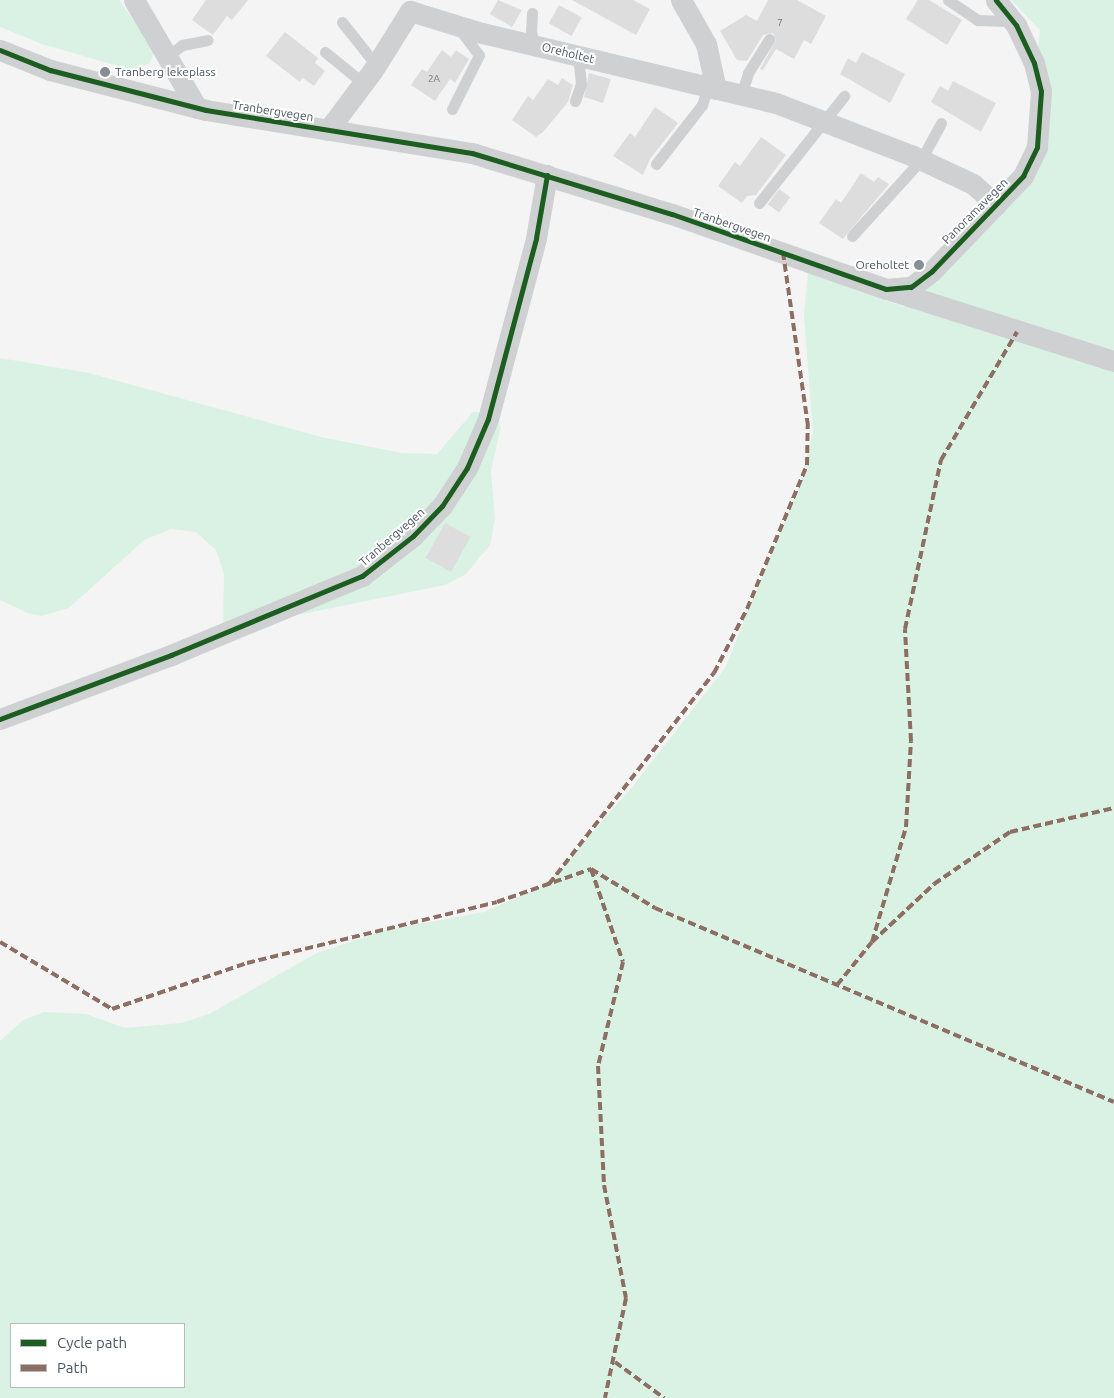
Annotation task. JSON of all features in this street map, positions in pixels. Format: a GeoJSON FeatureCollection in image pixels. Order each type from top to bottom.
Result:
{"type":"FeatureCollection","features":[{"type":"Feature","properties":{"kind":"street"},"geometry":{"type":"LineString","coordinates":[[134,0],[168,56],[196,108]]}},
{"type":"Feature","properties":{"kind":"street"},"geometry":{"type":"LineString","coordinates":[[682,0],[706,44],[712,88]]}},
{"type":"Feature","properties":{"kind":"street","name":"Panoramavegen"},"geometry":{"type":"LineString","coordinates":[[910,287],[932,271],[1023,176],[1037,147],[1041,117],[1041,91],[1034,63],[1013,21],[996,0]]}},
{"type":"Feature","properties":{"kind":"street","name":"Oreholtet"},"geometry":{"type":"LineString","coordinates":[[328,130],[376,65],[406,6],[456,25],[741,95],[822,121],[921,160],[973,184],[996,205]]}},
{"type":"Feature","properties":{"kind":"street","name":"Tranbergvegen"},"geometry":{"type":"LineString","coordinates":[[0,50],[50,70],[196,108],[472,153],[547,175],[886,289],[1114,361]]}},
{"type":"Feature","properties":{"kind":"street","name":"Tranbergvegen"},"geometry":{"type":"LineString","coordinates":[[0,719],[171,655],[362,576],[413,536],[442,506],[467,468],[488,419],[536,238],[547,175]]}},
{"type":"Feature","properties":{"kind":"street","name":"Tranbergvegen"},"geometry":{"type":"LineString","coordinates":[[886,289],[910,287]]}},
{"type":"Feature","properties":{"kind":"lane"},"geometry":{"type":"LineString","coordinates":[[948,0],[978,20],[1013,21]]}},
{"type":"Feature","properties":{"kind":"lane"},"geometry":{"type":"LineString","coordinates":[[532,14],[531,32],[535,45]]}},
{"type":"Feature","properties":{"kind":"lane"},"geometry":{"type":"LineString","coordinates":[[342,22],[376,65]]}},
{"type":"Feature","properties":{"kind":"lane"},"geometry":{"type":"LineString","coordinates":[[452,109],[479,55],[456,25]]}},
{"type":"Feature","properties":{"kind":"lane"},"geometry":{"type":"LineString","coordinates":[[741,95],[748,73],[769,39]]}},
{"type":"Feature","properties":{"kind":"lane"},"geometry":{"type":"LineString","coordinates":[[168,56],[182,45],[208,40]]}},
{"type":"Feature","properties":{"kind":"lane"},"geometry":{"type":"LineString","coordinates":[[324,52],[363,83]]}},
{"type":"Feature","properties":{"kind":"lane"},"geometry":{"type":"LineString","coordinates":[[575,101],[581,84],[578,56]]}},
{"type":"Feature","properties":{"kind":"lane"},"geometry":{"type":"LineString","coordinates":[[656,164],[702,105],[712,88]]}},
{"type":"Feature","properties":{"kind":"lane"},"geometry":{"type":"LineString","coordinates":[[759,203],[822,121],[844,96]]}},
{"type":"Feature","properties":{"kind":"lane"},"geometry":{"type":"LineString","coordinates":[[852,236],[921,160],[941,123]]}},
{"type":"Feature","properties":{"kind":"green space"},"geometry":{"type":"Polygon","coordinates":[[[0,0],[119,0],[149,41],[154,52],[150,63],[139,69],[128,69],[42,44],[0,27],[0,0]]]}},
{"type":"Feature","properties":{"kind":"green space"},"geometry":{"type":"Polygon","coordinates":[[[1011,0],[1114,0],[1114,1398],[0,1398],[0,1041],[23,1020],[44,1012],[86,1014],[125,1028],[181,1023],[209,1014],[317,953],[386,930],[484,912],[534,890],[556,874],[632,787],[725,668],[800,483],[813,433],[804,316],[808,272],[904,307],[1026,167],[1040,30],[1011,0]]]}},
{"type":"Feature","properties":{"kind":"green space"},"geometry":{"type":"Polygon","coordinates":[[[0,358],[89,373],[321,437],[402,453],[437,454],[473,412],[485,413],[501,426],[491,471],[495,519],[490,545],[466,574],[445,585],[223,630],[224,574],[216,550],[196,532],[171,529],[144,540],[69,608],[41,616],[28,613],[0,600],[0,358]]]}},
{"type":"Feature","properties":{"kind":"building"},"geometry":{"type":"Polygon","coordinates":[[[206,0],[248,0],[232,20],[227,16],[213,35],[192,20],[206,0]]]}},
{"type":"Feature","properties":{"kind":"building"},"geometry":{"type":"Polygon","coordinates":[[[498,0],[522,10],[512,27],[490,14],[498,0]]]}},
{"type":"Feature","properties":{"kind":"building"},"geometry":{"type":"Polygon","coordinates":[[[572,0],[633,0],[650,9],[636,35],[572,0]]]}},
{"type":"Feature","properties":{"kind":"building"},"geometry":{"type":"Polygon","coordinates":[[[768,0],[797,0],[826,16],[811,44],[804,40],[794,59],[776,49],[763,70],[760,69],[776,40],[773,33],[763,35],[747,61],[737,60],[720,31],[746,15],[757,21],[768,0]]]}},
{"type":"Feature","properties":{"kind":"building"},"geometry":{"type":"Polygon","coordinates":[[[918,0],[929,0],[962,20],[947,45],[906,19],[918,0]]]}},
{"type":"Feature","properties":{"kind":"building"},"geometry":{"type":"Polygon","coordinates":[[[559,5],[582,18],[572,36],[549,23],[559,5]]]}},
{"type":"Feature","properties":{"kind":"building"},"geometry":{"type":"Polygon","coordinates":[[[285,32],[318,58],[315,63],[325,71],[314,86],[303,78],[300,82],[266,56],[285,32]]]}},
{"type":"Feature","properties":{"kind":"building"},"geometry":{"type":"Polygon","coordinates":[[[442,50],[451,57],[456,50],[469,59],[455,83],[450,79],[435,101],[411,85],[422,69],[427,72],[442,50]]]}},
{"type":"Feature","properties":{"kind":"building"},"geometry":{"type":"Polygon","coordinates":[[[862,52],[905,74],[890,103],[840,74],[848,58],[856,63],[862,52]]]}},
{"type":"Feature","properties":{"kind":"building"},"geometry":{"type":"Polygon","coordinates":[[[589,73],[611,79],[603,103],[584,97],[589,73]]]}},
{"type":"Feature","properties":{"kind":"building"},"geometry":{"type":"Polygon","coordinates":[[[562,78],[573,85],[568,102],[543,132],[536,137],[512,120],[528,96],[533,100],[548,79],[558,85],[562,78]]]}},
{"type":"Feature","properties":{"kind":"building"},"geometry":{"type":"Polygon","coordinates":[[[953,81],[996,103],[981,132],[931,102],[940,86],[948,91],[953,81]]]}},
{"type":"Feature","properties":{"kind":"building"},"geometry":{"type":"Polygon","coordinates":[[[655,107],[678,123],[650,159],[643,175],[613,156],[630,133],[635,137],[655,107]]]}},
{"type":"Feature","properties":{"kind":"building"},"geometry":{"type":"Polygon","coordinates":[[[761,137],[786,155],[756,195],[747,196],[742,203],[718,186],[735,162],[740,166],[761,137]]]}},
{"type":"Feature","properties":{"kind":"building"},"geometry":{"type":"Polygon","coordinates":[[[861,173],[874,182],[878,177],[889,184],[843,239],[819,223],[836,199],[841,203],[861,173]]]}},
{"type":"Feature","properties":{"kind":"building"},"geometry":{"type":"Polygon","coordinates":[[[779,189],[790,197],[779,213],[768,204],[779,189]]]}},
{"type":"Feature","properties":{"kind":"building"},"geometry":{"type":"Polygon","coordinates":[[[445,523],[470,537],[451,572],[426,558],[445,523]]]}},
{"type":"Feature","properties":{"kind":"marked path"},"geometry":{"type":"LineString","coordinates":[[549,884],[714,673],[747,609],[807,465],[808,426],[783,253]]}},
{"type":"Feature","properties":{"kind":"marked path"},"geometry":{"type":"LineString","coordinates":[[872,942],[906,827],[911,741],[905,629],[941,460],[1017,332]]}},
{"type":"Feature","properties":{"kind":"marked path"},"geometry":{"type":"LineString","coordinates":[[837,985],[872,942],[934,884],[1010,832],[1114,808]]}},
{"type":"Feature","properties":{"kind":"marked path"},"geometry":{"type":"LineString","coordinates":[[591,869],[655,908],[1114,1102]]}},
{"type":"Feature","properties":{"kind":"marked path"},"geometry":{"type":"LineString","coordinates":[[591,869],[623,962],[598,1066],[604,1185],[626,1298],[605,1398]]}},
{"type":"Feature","properties":{"kind":"marked path"},"geometry":{"type":"LineString","coordinates":[[0,942],[112,1009],[247,963],[497,902],[591,869]]}},
{"type":"Feature","properties":{"kind":"marked path"},"geometry":{"type":"LineString","coordinates":[[615,1362],[664,1398]]}},
{"type":"Feature","properties":{"kind":"cycle path"},"geometry":{"type":"LineString","coordinates":[[0,50],[50,70],[206,110],[472,153],[672,214],[886,289],[911,287],[932,271],[1023,176],[1037,147],[1041,91],[1034,63],[1016,25],[996,0]]}},
{"type":"Feature","properties":{"kind":"cycle path"},"geometry":{"type":"LineString","coordinates":[[0,719],[171,655],[362,576],[413,536],[442,506],[467,468],[488,419],[536,238],[547,175]]}},
{"type":"Feature","properties":{"kind":"place","name":"Tranberg lekeplass"},"geometry":{"type":"Point","coordinates":[105,72]}},
{"type":"Feature","properties":{"kind":"place","name":"Oreholtet"},"geometry":{"type":"Point","coordinates":[919,265]}}]}
